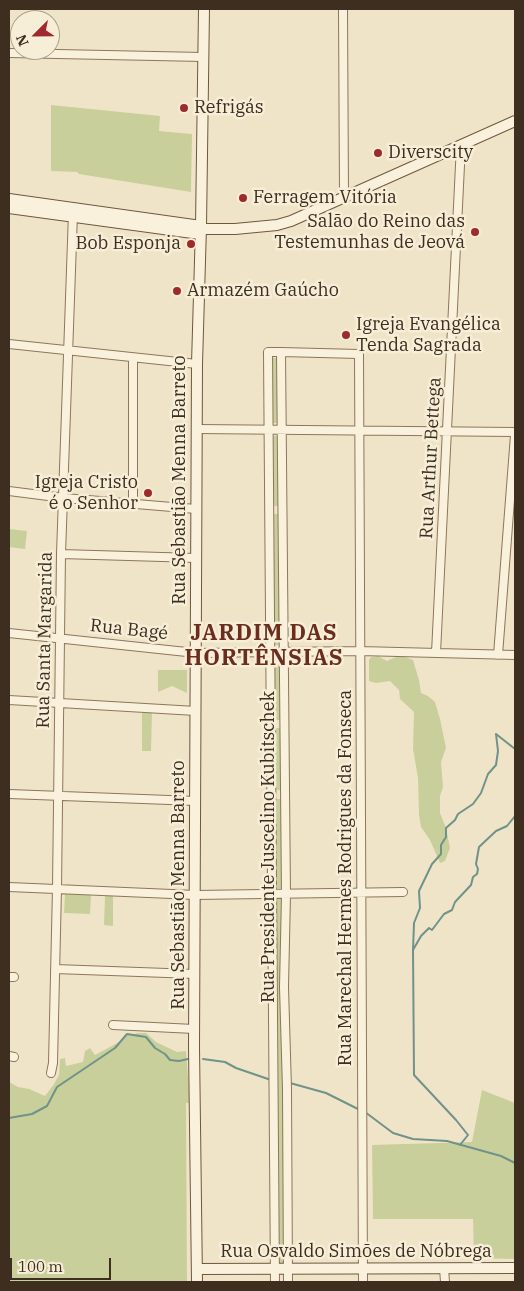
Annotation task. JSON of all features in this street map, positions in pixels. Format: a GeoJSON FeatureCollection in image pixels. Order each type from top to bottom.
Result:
{"type":"FeatureCollection","features":[{"type":"Feature","properties":{"kind":"main road","name":"Rua Sebastião Menna Barreto"},"geometry":{"type":"LineString","coordinates":[[197,1282],[194,1029],[196,509],[204,9]]}},
{"type":"Feature","properties":{"kind":"main road"},"geometry":{"type":"LineString","coordinates":[[9,208],[73,213],[200,230],[278,225],[306,215],[344,196],[515,121]]}},
{"type":"Feature","properties":{"kind":"main road"},"geometry":{"type":"LineString","coordinates":[[9,199],[73,213]]}},
{"type":"Feature","properties":{"kind":"main road","name":"Rua Osvaldo Simões de Nóbrega"},"geometry":{"type":"LineString","coordinates":[[198,1269],[515,1268]]}},
{"type":"Feature","properties":{"kind":"street"},"geometry":{"type":"LineString","coordinates":[[344,9],[344,196]]}},
{"type":"Feature","properties":{"kind":"street"},"geometry":{"type":"LineString","coordinates":[[9,52],[203,57]]}},
{"type":"Feature","properties":{"kind":"street","name":"Rua Arthur Bettega"},"geometry":{"type":"LineString","coordinates":[[436,653],[461,145]]}},
{"type":"Feature","properties":{"kind":"street","name":"Rua Santa Margarida"},"geometry":{"type":"LineString","coordinates":[[51,1073],[53,1063],[57,888],[61,554],[73,213]]}},
{"type":"Feature","properties":{"kind":"street"},"geometry":{"type":"LineString","coordinates":[[9,344],[197,364]]}},
{"type":"Feature","properties":{"kind":"street","name":"Rua Presidente Juscelino Kubitschek"},"geometry":{"type":"LineString","coordinates":[[275,1282],[268,352],[282,352],[286,895],[284,987],[287,1089],[288,1282]]}},
{"type":"Feature","properties":{"kind":"street","name":"Rua Marechal Hermes Rodrigues da Fonseca"},"geometry":{"type":"LineString","coordinates":[[282,352],[359,354],[363,1282]]}},
{"type":"Feature","properties":{"kind":"street"},"geometry":{"type":"LineString","coordinates":[[133,358],[133,504]]}},
{"type":"Feature","properties":{"kind":"street"},"geometry":{"type":"LineString","coordinates":[[197,430],[515,433],[498,655]]}},
{"type":"Feature","properties":{"kind":"street"},"geometry":{"type":"LineString","coordinates":[[9,491],[64,498],[196,509]]}},
{"type":"Feature","properties":{"kind":"street"},"geometry":{"type":"LineString","coordinates":[[269,510],[282,510]]}},
{"type":"Feature","properties":{"kind":"street"},"geometry":{"type":"LineString","coordinates":[[61,554],[196,558]]}},
{"type":"Feature","properties":{"kind":"street","name":"Rua Bagé"},"geometry":{"type":"LineString","coordinates":[[9,632],[196,653],[360,651],[515,655]]}},
{"type":"Feature","properties":{"kind":"street"},"geometry":{"type":"LineString","coordinates":[[9,700],[196,711]]}},
{"type":"Feature","properties":{"kind":"street"},"geometry":{"type":"LineString","coordinates":[[271,725],[285,724]]}},
{"type":"Feature","properties":{"kind":"street"},"geometry":{"type":"LineString","coordinates":[[9,794],[196,801]]}},
{"type":"Feature","properties":{"kind":"street"},"geometry":{"type":"LineString","coordinates":[[271,794],[285,794]]}},
{"type":"Feature","properties":{"kind":"street"},"geometry":{"type":"LineString","coordinates":[[9,887],[195,895],[403,892]]}},
{"type":"Feature","properties":{"kind":"street"},"geometry":{"type":"LineString","coordinates":[[55,969],[195,974]]}},
{"type":"Feature","properties":{"kind":"street"},"geometry":{"type":"LineString","coordinates":[[113,1025],[194,1029]]}},
{"type":"Feature","properties":{"kind":"street"},"geometry":{"type":"LineString","coordinates":[[444,1268],[445,1282]]}},
{"type":"Feature","properties":{"kind":"green space"},"geometry":{"type":"Polygon","coordinates":[[[51,105],[160,116],[159,131],[192,134],[191,192],[79,174],[77,172],[51,171],[51,105]]]}},
{"type":"Feature","properties":{"kind":"green space"},"geometry":{"type":"Polygon","coordinates":[[[271,358],[278,358],[278,423],[271,423],[271,358]]]}},
{"type":"Feature","properties":{"kind":"green space"},"geometry":{"type":"Polygon","coordinates":[[[272,436],[279,436],[279,506],[272,506],[272,436]]]}},
{"type":"Feature","properties":{"kind":"green space"},"geometry":{"type":"Polygon","coordinates":[[[272,514],[279,514],[280,645],[273,645],[272,514]]]}},
{"type":"Feature","properties":{"kind":"green space"},"geometry":{"type":"Polygon","coordinates":[[[9,529],[27,531],[25,549],[9,547],[9,529]]]}},
{"type":"Feature","properties":{"kind":"green space"},"geometry":{"type":"Polygon","coordinates":[[[400,655],[413,660],[421,693],[435,702],[446,748],[441,762],[443,787],[440,796],[440,813],[446,828],[450,848],[445,861],[440,863],[430,840],[421,827],[418,778],[413,749],[414,712],[400,699],[399,690],[390,681],[376,683],[369,681],[369,660],[371,657],[378,656],[387,661],[400,655]]]}},
{"type":"Feature","properties":{"kind":"green space"},"geometry":{"type":"Polygon","coordinates":[[[273,660],[280,660],[281,720],[274,720],[273,660]]]}},
{"type":"Feature","properties":{"kind":"green space"},"geometry":{"type":"Polygon","coordinates":[[[158,670],[187,670],[187,693],[172,686],[158,692],[158,670]]]}},
{"type":"Feature","properties":{"kind":"green space"},"geometry":{"type":"Polygon","coordinates":[[[142,713],[152,713],[151,751],[142,751],[142,713]]]}},
{"type":"Feature","properties":{"kind":"green space"},"geometry":{"type":"Polygon","coordinates":[[[274,728],[281,728],[281,790],[274,790],[274,728]]]}},
{"type":"Feature","properties":{"kind":"green space"},"geometry":{"type":"Polygon","coordinates":[[[274,799],[281,799],[281,891],[274,891],[274,799]]]}},
{"type":"Feature","properties":{"kind":"green space"},"geometry":{"type":"Polygon","coordinates":[[[65,894],[91,895],[90,914],[64,913],[65,894]]]}},
{"type":"Feature","properties":{"kind":"green space"},"geometry":{"type":"Polygon","coordinates":[[[105,896],[113,896],[113,926],[104,925],[105,896]]]}},
{"type":"Feature","properties":{"kind":"green space"},"geometry":{"type":"Polygon","coordinates":[[[275,899],[281,899],[284,1265],[277,1264],[275,899]]]}},
{"type":"Feature","properties":{"kind":"green space"},"geometry":{"type":"Polygon","coordinates":[[[146,1033],[156,1042],[177,1052],[186,1051],[190,1103],[186,1103],[187,1282],[9,1282],[9,1082],[45,1096],[59,1075],[60,1059],[65,1058],[66,1066],[83,1062],[85,1051],[90,1048],[95,1055],[121,1041],[127,1034],[133,1035],[146,1033]]]}},
{"type":"Feature","properties":{"kind":"green space"},"geometry":{"type":"Polygon","coordinates":[[[482,1090],[515,1103],[515,1259],[474,1258],[473,1219],[373,1219],[372,1145],[472,1142],[482,1090]]]}},
{"type":"Feature","properties":{"kind":"waterway"},"geometry":{"type":"LineString","coordinates":[[413,950],[414,923],[420,908],[419,891],[432,864],[441,854],[441,845],[446,837],[446,828],[455,820],[458,814],[473,804],[481,793],[488,774],[496,765],[498,751],[496,734],[515,749]]}},
{"type":"Feature","properties":{"kind":"waterway"},"geometry":{"type":"LineString","coordinates":[[460,1145],[468,1135],[414,1075],[413,950],[421,936],[429,928],[432,930],[444,914],[452,910],[455,902],[471,885],[473,877],[477,874],[476,864],[479,847],[496,831],[507,826],[515,816]]}},
{"type":"Feature","properties":{"kind":"waterway"},"geometry":{"type":"LineString","coordinates":[[9,1118],[32,1114],[47,1106],[57,1087],[115,1048],[127,1034],[146,1037],[155,1048],[165,1054],[170,1060],[188,1059]]}},
{"type":"Feature","properties":{"kind":"waterway"},"geometry":{"type":"LineString","coordinates":[[203,1059],[225,1062],[236,1068],[271,1080]]}},
{"type":"Feature","properties":{"kind":"waterway"},"geometry":{"type":"LineString","coordinates":[[290,1083],[326,1093],[360,1110]]}},
{"type":"Feature","properties":{"kind":"waterway"},"geometry":{"type":"LineString","coordinates":[[365,1112],[393,1133],[413,1139],[447,1141],[501,1156],[515,1163]]}},
{"type":"Feature","properties":{"kind":"place","name":"Refrigás"},"geometry":{"type":"Point","coordinates":[184,108]}},
{"type":"Feature","properties":{"kind":"place","name":"Diverscity"},"geometry":{"type":"Point","coordinates":[378,153]}},
{"type":"Feature","properties":{"kind":"place","name":"Ferragem Vitória"},"geometry":{"type":"Point","coordinates":[243,198]}},
{"type":"Feature","properties":{"kind":"place","name":"Salão do Reino das Testemunhas de Jeová"},"geometry":{"type":"Point","coordinates":[475,232]}},
{"type":"Feature","properties":{"kind":"place","name":"Bob Esponja"},"geometry":{"type":"Point","coordinates":[191,244]}},
{"type":"Feature","properties":{"kind":"place","name":"Armazém Gaúcho"},"geometry":{"type":"Point","coordinates":[177,291]}},
{"type":"Feature","properties":{"kind":"place","name":"Igreja Evangélica Tenda Sagrada"},"geometry":{"type":"Point","coordinates":[346,335]}},
{"type":"Feature","properties":{"kind":"place","name":"Igreja Cristo é o Senhor"},"geometry":{"type":"Point","coordinates":[148,493]}},
{"type":"Feature","properties":{"kind":"district","name":"JARDIM DAS HORTÊNSIAS"},"geometry":{"type":"Point","coordinates":[264,646]}}]}
